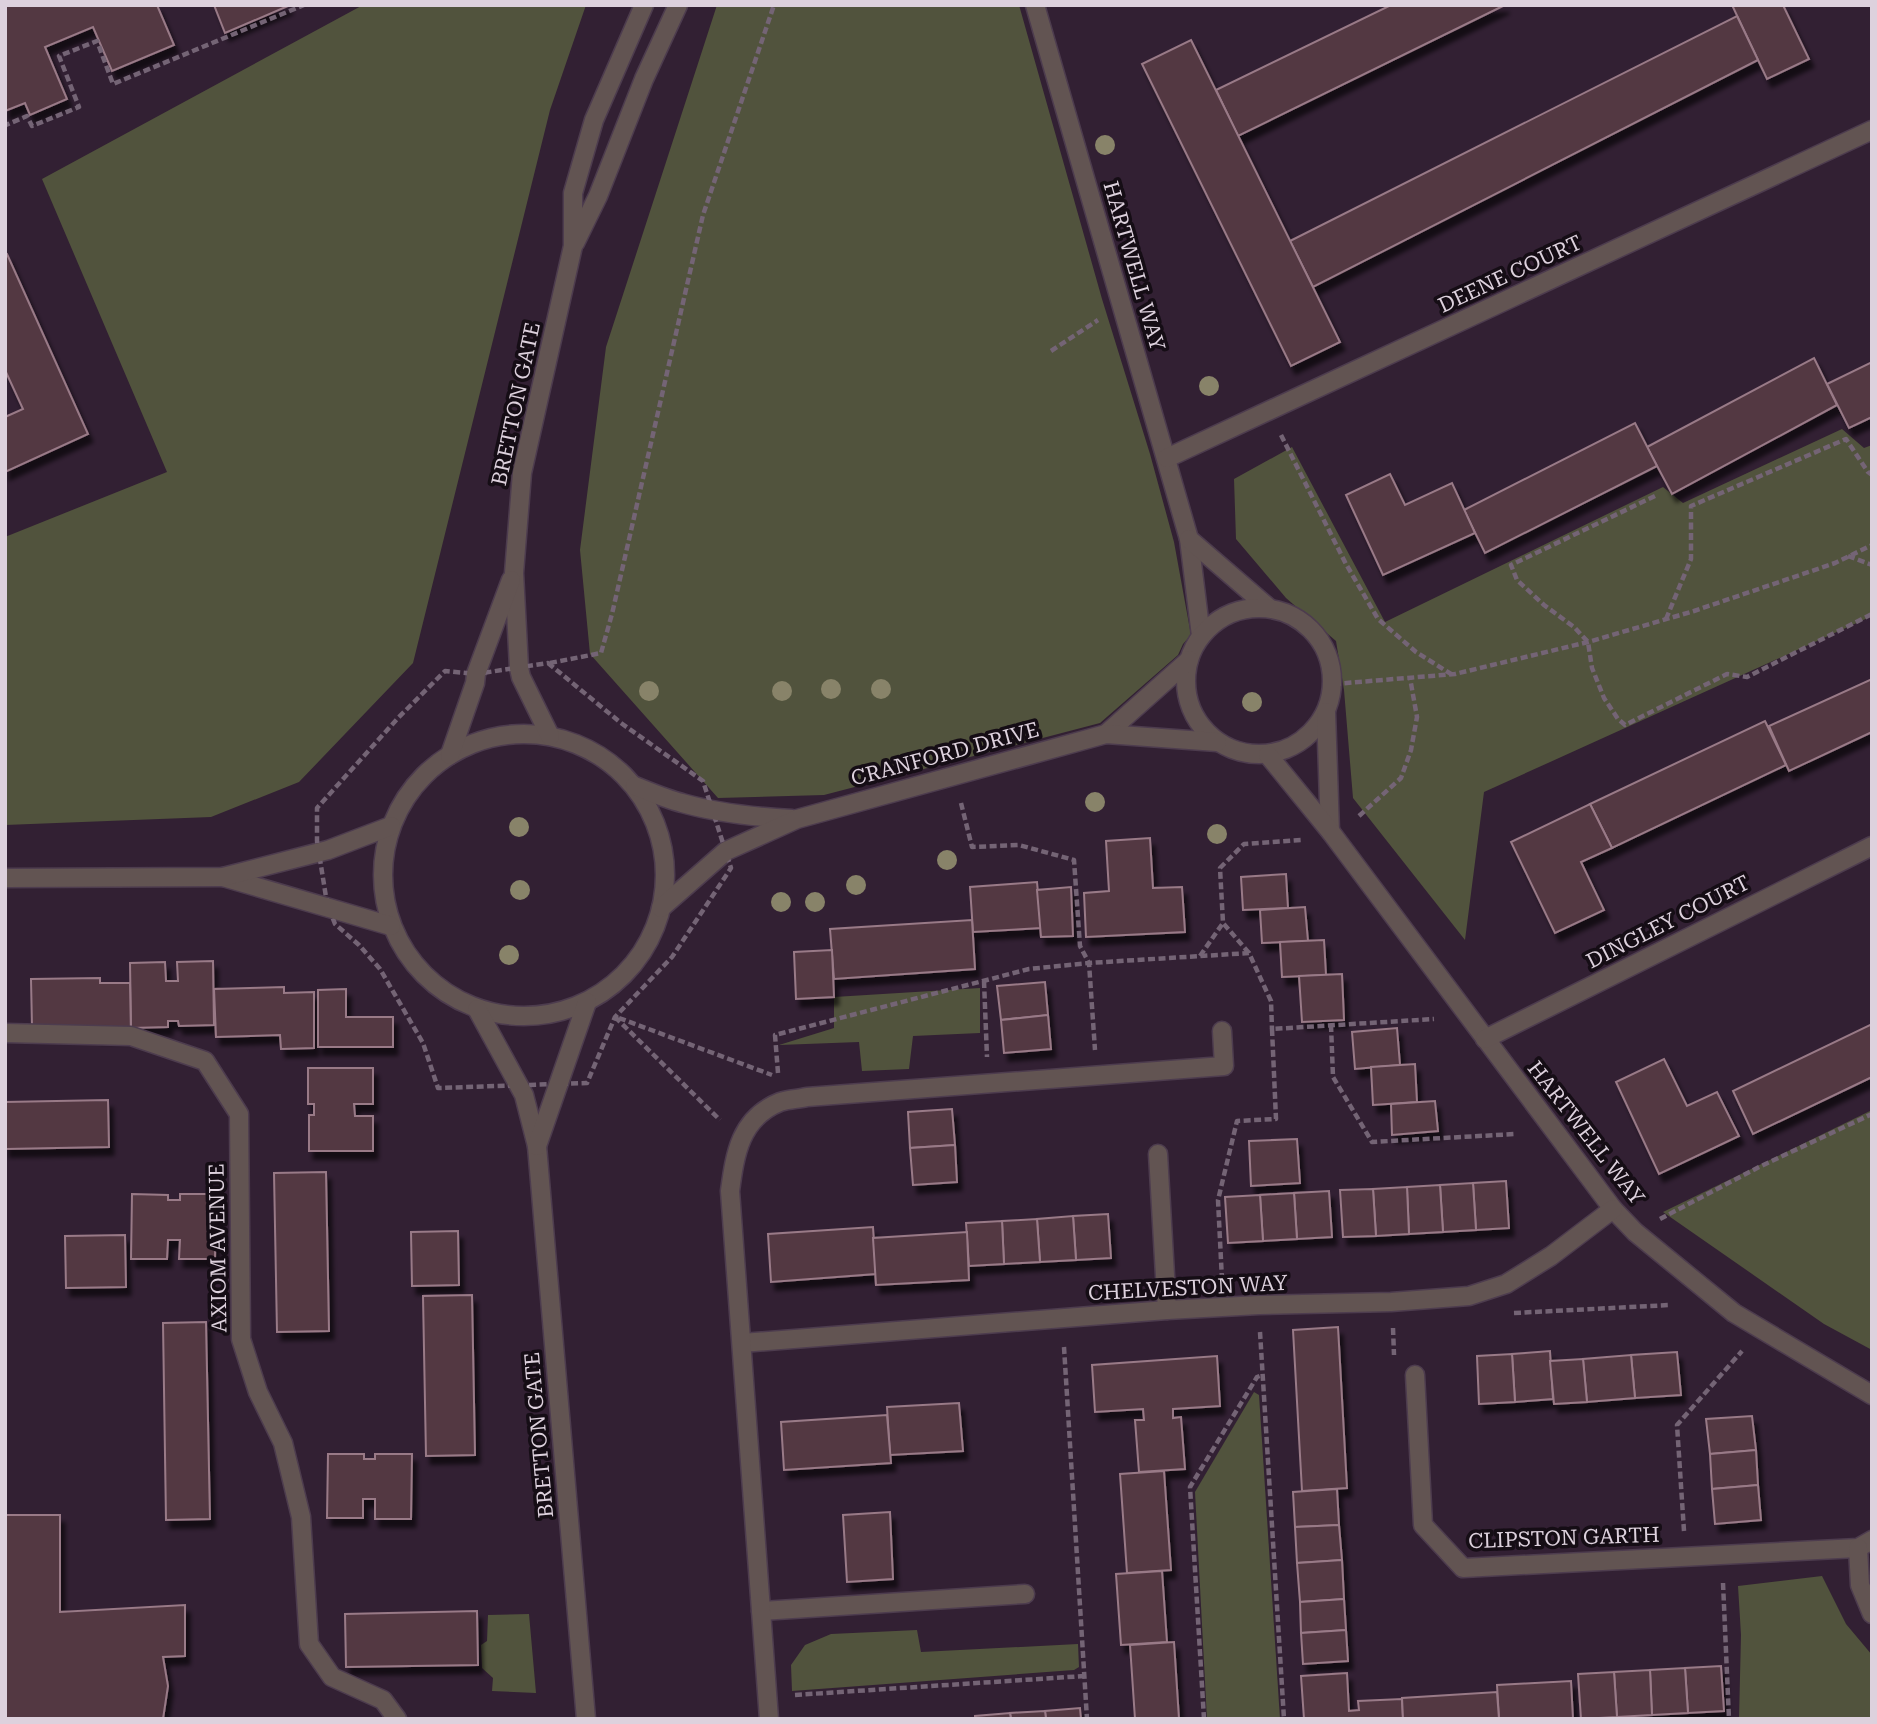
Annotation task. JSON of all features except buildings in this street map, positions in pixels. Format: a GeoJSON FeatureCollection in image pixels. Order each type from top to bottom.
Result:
{"type":"FeatureCollection","features":[{"type":"Feature","properties":{"kind":"street","name":"BRETTON GATE"},"geometry":{"type":"LineString","coordinates":[[550,736],[519,668],[514,573],[522,473],[573,246],[573,193],[594,120],[644,5]]}},
{"type":"Feature","properties":{"kind":"street","name":"BRETTON GATE"},"geometry":{"type":"LineString","coordinates":[[573,246],[598,195],[644,79],[678,5]]}},
{"type":"Feature","properties":{"kind":"street","name":"HARTWELL WAY"},"geometry":{"type":"LineString","coordinates":[[1034,5],[1189,539],[1201,636]]}},
{"type":"Feature","properties":{"kind":"street","name":"DEENE COURT"},"geometry":{"type":"LineString","coordinates":[[1167,458],[1872,130]]}},
{"type":"Feature","properties":{"kind":"street"},"geometry":{"type":"LineString","coordinates":[[1189,539],[1269,608]]}},
{"type":"Feature","properties":{"kind":"street","name":"BRETTON GATE"},"geometry":{"type":"LineString","coordinates":[[450,755],[514,573]]}},
{"type":"Feature","properties":{"kind":"street"},"geometry":{"type":"LineString","coordinates":[[1326,712],[1312,733],[1292,748],[1268,755],[1232,750],[1200,726],[1190,705],[1186,682],[1189,660],[1201,636],[1220,619],[1243,610],[1269,608],[1290,614],[1308,626],[1322,643],[1330,663],[1333,684],[1326,712],[1332,834]]}},
{"type":"Feature","properties":{"kind":"street","name":"CRANFORD DRIVE"},"geometry":{"type":"LineString","coordinates":[[1105,734],[1189,660]]}},
{"type":"Feature","properties":{"kind":"street","name":"CRANFORD DRIVE"},"geometry":{"type":"LineString","coordinates":[[661,908],[726,851],[797,819],[1105,734],[1217,741]]}},
{"type":"Feature","properties":{"kind":"street"},"geometry":{"type":"LineString","coordinates":[[504,735],[550,736],[588,750],[621,774],[635,786],[651,811],[660,838],[665,873],[661,908],[645,946],[620,978],[587,1002],[551,1014],[514,1017],[477,1009],[440,990],[411,961],[391,926],[383,893],[383,859],[391,826],[407,795],[430,769],[450,755],[459,749],[504,735]]}},
{"type":"Feature","properties":{"kind":"street","name":"HARTWELL WAY"},"geometry":{"type":"LineString","coordinates":[[1268,755],[1332,834],[1613,1209],[1635,1232],[1734,1313],[1872,1395]]}},
{"type":"Feature","properties":{"kind":"street","name":"CRANFORD DRIVE"},"geometry":{"type":"LineString","coordinates":[[635,786],[681,803],[758,817],[797,819]]}},
{"type":"Feature","properties":{"kind":"street"},"geometry":{"type":"LineString","coordinates":[[5,878],[223,877],[327,850],[391,826]]}},
{"type":"Feature","properties":{"kind":"street","name":"DINGLEY COURT"},"geometry":{"type":"LineString","coordinates":[[1485,1039],[1872,846]]}},
{"type":"Feature","properties":{"kind":"street"},"geometry":{"type":"LineString","coordinates":[[223,877],[391,926]]}},
{"type":"Feature","properties":{"kind":"street","name":"BRETTON GATE"},"geometry":{"type":"LineString","coordinates":[[537,1146],[587,1002]]}},
{"type":"Feature","properties":{"kind":"street","name":"BRETTON GATE"},"geometry":{"type":"LineString","coordinates":[[477,1009],[524,1095],[537,1146],[586,1719]]}},
{"type":"Feature","properties":{"kind":"street"},"geometry":{"type":"LineString","coordinates":[[769,1719],[730,1191],[740,1140],[753,1119],[780,1102],[807,1097],[1224,1066],[1223,1031]]}},
{"type":"Feature","properties":{"kind":"street","name":"AXIOM AVENUE"},"geometry":{"type":"LineString","coordinates":[[5,1033],[131,1036],[205,1061],[239,1114],[242,1339],[258,1392],[283,1443],[302,1517],[309,1644],[332,1677],[383,1700],[397,1719]]}},
{"type":"Feature","properties":{"kind":"street"},"geometry":{"type":"LineString","coordinates":[[1158,1154],[1167,1310]]}},
{"type":"Feature","properties":{"kind":"street","name":"CHELVESTON WAY"},"geometry":{"type":"LineString","coordinates":[[742,1343],[1167,1310],[1391,1302],[1469,1296],[1506,1284],[1551,1256],[1613,1209]]}},
{"type":"Feature","properties":{"kind":"street","name":"CLIPSTON GARTH"},"geometry":{"type":"LineString","coordinates":[[1415,1375],[1423,1525],[1463,1568],[1722,1555],[1865,1544]]}},
{"type":"Feature","properties":{"kind":"street"},"geometry":{"type":"LineString","coordinates":[[1865,1544],[1860,1585],[1872,1614]]}},
{"type":"Feature","properties":{"kind":"street"},"geometry":{"type":"LineString","coordinates":[[761,1611],[1025,1594]]}},
{"type":"Feature","properties":{"kind":"path"},"geometry":{"type":"LineString","coordinates":[[5,122],[6,125],[27,116],[32,126],[79,107],[59,56],[97,41],[113,84],[304,5]]}},
{"type":"Feature","properties":{"kind":"path"},"geometry":{"type":"LineString","coordinates":[[703,781],[621,723],[548,664],[601,653],[703,215],[774,5]]}},
{"type":"Feature","properties":{"kind":"path"},"geometry":{"type":"LineString","coordinates":[[1051,351],[1122,304]]}},
{"type":"Feature","properties":{"kind":"path"},"geometry":{"type":"LineString","coordinates":[[1270,411],[1346,564],[1378,618],[1416,652],[1451,675]]}},
{"type":"Feature","properties":{"kind":"path"},"geometry":{"type":"LineString","coordinates":[[1666,619],[1692,559],[1690,506],[1846,439],[1872,475]]}},
{"type":"Feature","properties":{"kind":"path"},"geometry":{"type":"LineString","coordinates":[[1655,496],[1511,565],[1517,580],[1588,642],[1592,668],[1604,698],[1625,725],[1727,674],[1747,677],[1872,614]]}},
{"type":"Feature","properties":{"kind":"path"},"geometry":{"type":"LineString","coordinates":[[1333,684],[1451,675],[1588,642],[1707,607],[1835,563],[1872,545]]}},
{"type":"Feature","properties":{"kind":"path"},"geometry":{"type":"LineString","coordinates":[[1848,556],[1872,565]]}},
{"type":"Feature","properties":{"kind":"path"},"geometry":{"type":"LineString","coordinates":[[317,808],[398,718],[445,671]]}},
{"type":"Feature","properties":{"kind":"path"},"geometry":{"type":"LineString","coordinates":[[1223,1307],[1218,1200],[1237,1121],[1276,1119],[1271,1001],[1249,953],[1223,923],[1220,868],[1244,844],[1332,834],[1401,778],[1417,717],[1410,678]]}},
{"type":"Feature","properties":{"kind":"path"},"geometry":{"type":"LineString","coordinates":[[953,775],[972,847],[1019,845],[1074,860],[1080,946],[1089,963],[1096,1075]]}},
{"type":"Feature","properties":{"kind":"path"},"geometry":{"type":"LineString","coordinates":[[587,1083],[615,1017],[672,957],[731,868]]}},
{"type":"Feature","properties":{"kind":"path"},"geometry":{"type":"LineString","coordinates":[[335,923],[380,969],[424,1043],[438,1088]]}},
{"type":"Feature","properties":{"kind":"path"},"geometry":{"type":"LineString","coordinates":[[1200,956],[1223,923]]}},
{"type":"Feature","properties":{"kind":"path"},"geometry":{"type":"LineString","coordinates":[[615,1017],[779,1077],[775,1035],[1029,969],[1249,953]]}},
{"type":"Feature","properties":{"kind":"path"},"geometry":{"type":"LineString","coordinates":[[984,981],[988,1083]]}},
{"type":"Feature","properties":{"kind":"path"},"geometry":{"type":"LineString","coordinates":[[615,1017],[740,1140]]}},
{"type":"Feature","properties":{"kind":"path"},"geometry":{"type":"LineString","coordinates":[[1272,1028],[1438,1019]]}},
{"type":"Feature","properties":{"kind":"path"},"geometry":{"type":"LineString","coordinates":[[1331,1025],[1333,1077],[1372,1142],[1515,1134]]}},
{"type":"Feature","properties":{"kind":"path"},"geometry":{"type":"LineString","coordinates":[[1635,1232],[1759,1167],[1872,1114]]}},
{"type":"Feature","properties":{"kind":"path"},"geometry":{"type":"LineString","coordinates":[[1391,1302],[1395,1364],[1415,1375]]}},
{"type":"Feature","properties":{"kind":"path"},"geometry":{"type":"LineString","coordinates":[[1259,1305],[1284,1719]]}},
{"type":"Feature","properties":{"kind":"path"},"geometry":{"type":"LineString","coordinates":[[1062,1318],[1087,1719]]}},
{"type":"Feature","properties":{"kind":"path"},"geometry":{"type":"LineString","coordinates":[[1686,1556],[1676,1425],[1762,1329]]}},
{"type":"Feature","properties":{"kind":"path"},"geometry":{"type":"LineString","coordinates":[[1204,1719],[1190,1487],[1257,1377],[1262,1375]]}},
{"type":"Feature","properties":{"kind":"path"},"geometry":{"type":"LineString","coordinates":[[1722,1555],[1729,1719]]}},
{"type":"Feature","properties":{"kind":"path"},"geometry":{"type":"LineString","coordinates":[[767,1697],[1084,1676]]}},
{"type":"Feature","properties":{"kind":"green space"},"geometry":{"type":"Polygon","coordinates":[[[363,5],[586,5],[550,110],[413,663],[299,782],[211,817],[5,825],[5,537],[167,472],[42,179],[363,5]]]}},
{"type":"Feature","properties":{"kind":"green space"},"geometry":{"type":"Polygon","coordinates":[[[717,5],[1019,5],[1102,299],[1150,454],[1174,542],[1191,635],[1178,655],[1100,723],[824,795],[718,798],[590,654],[580,550],[606,347],[717,5]]]}},
{"type":"Feature","properties":{"kind":"green space"},"geometry":{"type":"Polygon","coordinates":[[[1842,429],[1864,448],[1872,445],[1872,616],[1484,792],[1465,940],[1353,798],[1344,690],[1336,641],[1286,598],[1236,539],[1234,479],[1292,447],[1385,622],[1663,487],[1683,503],[1842,429]]]}},
{"type":"Feature","properties":{"kind":"green space"},"geometry":{"type":"Polygon","coordinates":[[[980,988],[980,1033],[913,1036],[909,1069],[862,1071],[859,1042],[779,1045],[834,1028],[834,997],[980,988]]]}},
{"type":"Feature","properties":{"kind":"green space"},"geometry":{"type":"Polygon","coordinates":[[[1872,1110],[1872,1350],[1824,1324],[1663,1212],[1872,1110]]]}},
{"type":"Feature","properties":{"kind":"green space"},"geometry":{"type":"Polygon","coordinates":[[[1254,1392],[1259,1395],[1280,1719],[1207,1719],[1195,1492],[1254,1392]]]}},
{"type":"Feature","properties":{"kind":"green space"},"geometry":{"type":"Polygon","coordinates":[[[1822,1576],[1846,1624],[1872,1655],[1872,1719],[1739,1719],[1741,1635],[1738,1586],[1822,1576]]]}},
{"type":"Feature","properties":{"kind":"green space"},"geometry":{"type":"Polygon","coordinates":[[[529,1614],[536,1693],[492,1691],[493,1678],[482,1668],[481,1645],[487,1641],[488,1615],[529,1614]]]}},
{"type":"Feature","properties":{"kind":"green space"},"geometry":{"type":"Polygon","coordinates":[[[917,1630],[921,1652],[1078,1644],[1079,1667],[1074,1670],[792,1691],[791,1665],[805,1645],[831,1634],[917,1630]]]}}]}
